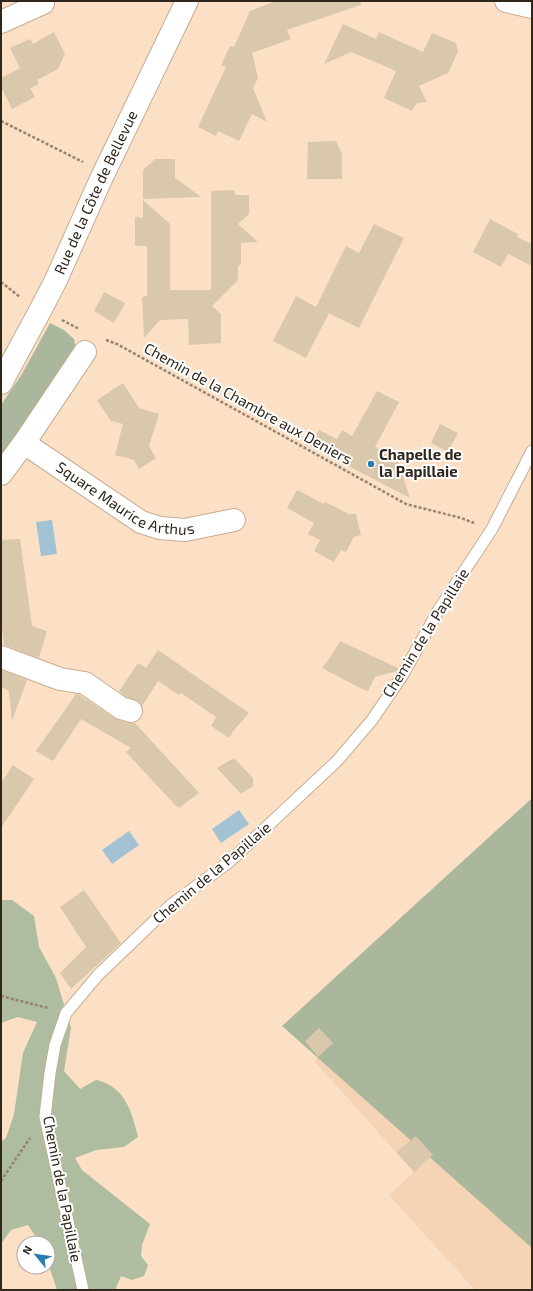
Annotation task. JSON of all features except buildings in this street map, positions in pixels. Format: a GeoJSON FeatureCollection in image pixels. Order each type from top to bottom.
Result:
{"type":"FeatureCollection","features":[{"type":"Feature","properties":{"kind":"street","name":"Rue de la Côte de Bellevue"},"geometry":{"type":"LineString","coordinates":[[1,382],[44,304],[104,172],[187,1]]}},
{"type":"Feature","properties":{"kind":"street"},"geometry":{"type":"LineString","coordinates":[[506,1],[532,7]]}},
{"type":"Feature","properties":{"kind":"street"},"geometry":{"type":"LineString","coordinates":[[1,22],[43,3]]}},
{"type":"Feature","properties":{"kind":"street"},"geometry":{"type":"LineString","coordinates":[[1,474],[92,345]]}},
{"type":"Feature","properties":{"kind":"street","name":"Square Maurice Arthus"},"geometry":{"type":"LineString","coordinates":[[24,443],[141,522],[160,528],[185,530],[234,520]]}},
{"type":"Feature","properties":{"kind":"street"},"geometry":{"type":"LineString","coordinates":[[1,657],[60,679],[85,683],[121,708],[131,711]]}},
{"type":"Feature","properties":{"kind":"lane","name":"Chemin de la Papillaie"},"geometry":{"type":"LineString","coordinates":[[83,1290],[45,1117],[55,1045],[66,1013],[98,975],[171,906],[229,862],[337,761],[372,720],[398,682],[438,611],[492,529],[532,451]]}},
{"type":"Feature","properties":{"kind":"path"},"geometry":{"type":"LineString","coordinates":[[1,121],[89,164]]}},
{"type":"Feature","properties":{"kind":"path"},"geometry":{"type":"LineString","coordinates":[[1,282],[20,297]]}},
{"type":"Feature","properties":{"kind":"path"},"geometry":{"type":"LineString","coordinates":[[62,320],[81,330]]}},
{"type":"Feature","properties":{"kind":"path","name":"Chemin de la Chambre aux Deniers"},"geometry":{"type":"LineString","coordinates":[[92,345],[117,344],[406,504],[461,518],[492,529]]}},
{"type":"Feature","properties":{"kind":"path"},"geometry":{"type":"LineString","coordinates":[[1,996],[66,1013]]}},
{"type":"Feature","properties":{"kind":"path"},"geometry":{"type":"LineString","coordinates":[[1,1181],[45,1117]]}},
{"type":"Feature","properties":{"kind":"shaded area"},"geometry":{"type":"Polygon","coordinates":[[[532,810],[532,1290],[475,1290],[389,1195],[414,1172],[314,1061],[333,1043],[532,810]]]}},
{"type":"Feature","properties":{"kind":"green space"},"geometry":{"type":"Polygon","coordinates":[[[50,323],[64,330],[74,339],[76,352],[1,464],[1,405],[22,374],[50,323]]]}},
{"type":"Feature","properties":{"kind":"green space"},"geometry":{"type":"Polygon","coordinates":[[[532,798],[532,1248],[282,1026],[532,798]]]}},
{"type":"Feature","properties":{"kind":"green space"},"geometry":{"type":"Polygon","coordinates":[[[1,900],[12,900],[34,916],[39,947],[56,978],[71,1028],[64,1071],[80,1089],[96,1080],[106,1083],[114,1088],[126,1101],[133,1118],[138,1137],[124,1147],[96,1150],[75,1158],[82,1170],[150,1224],[142,1245],[141,1256],[148,1265],[144,1276],[132,1280],[121,1276],[116,1288],[117,1290],[57,1290],[52,1275],[56,1275],[56,1235],[35,1235],[28,1225],[11,1230],[1,1244],[1,1142],[6,1138],[14,1114],[23,1053],[37,1022],[18,1017],[1,1023],[1,900]]]}},
{"type":"Feature","properties":{"kind":"water"},"geometry":{"type":"Polygon","coordinates":[[[52,520],[57,554],[41,556],[36,522],[52,520]]]}},
{"type":"Feature","properties":{"kind":"water"},"geometry":{"type":"Polygon","coordinates":[[[239,810],[249,824],[221,843],[212,829],[239,810]]]}},
{"type":"Feature","properties":{"kind":"water"},"geometry":{"type":"Polygon","coordinates":[[[129,831],[139,845],[112,864],[102,850],[129,831]]]}},
{"type":"Feature","properties":{"kind":"place","name":"Chapelle de la Papillaie"},"geometry":{"type":"Point","coordinates":[371,464]}}]}
